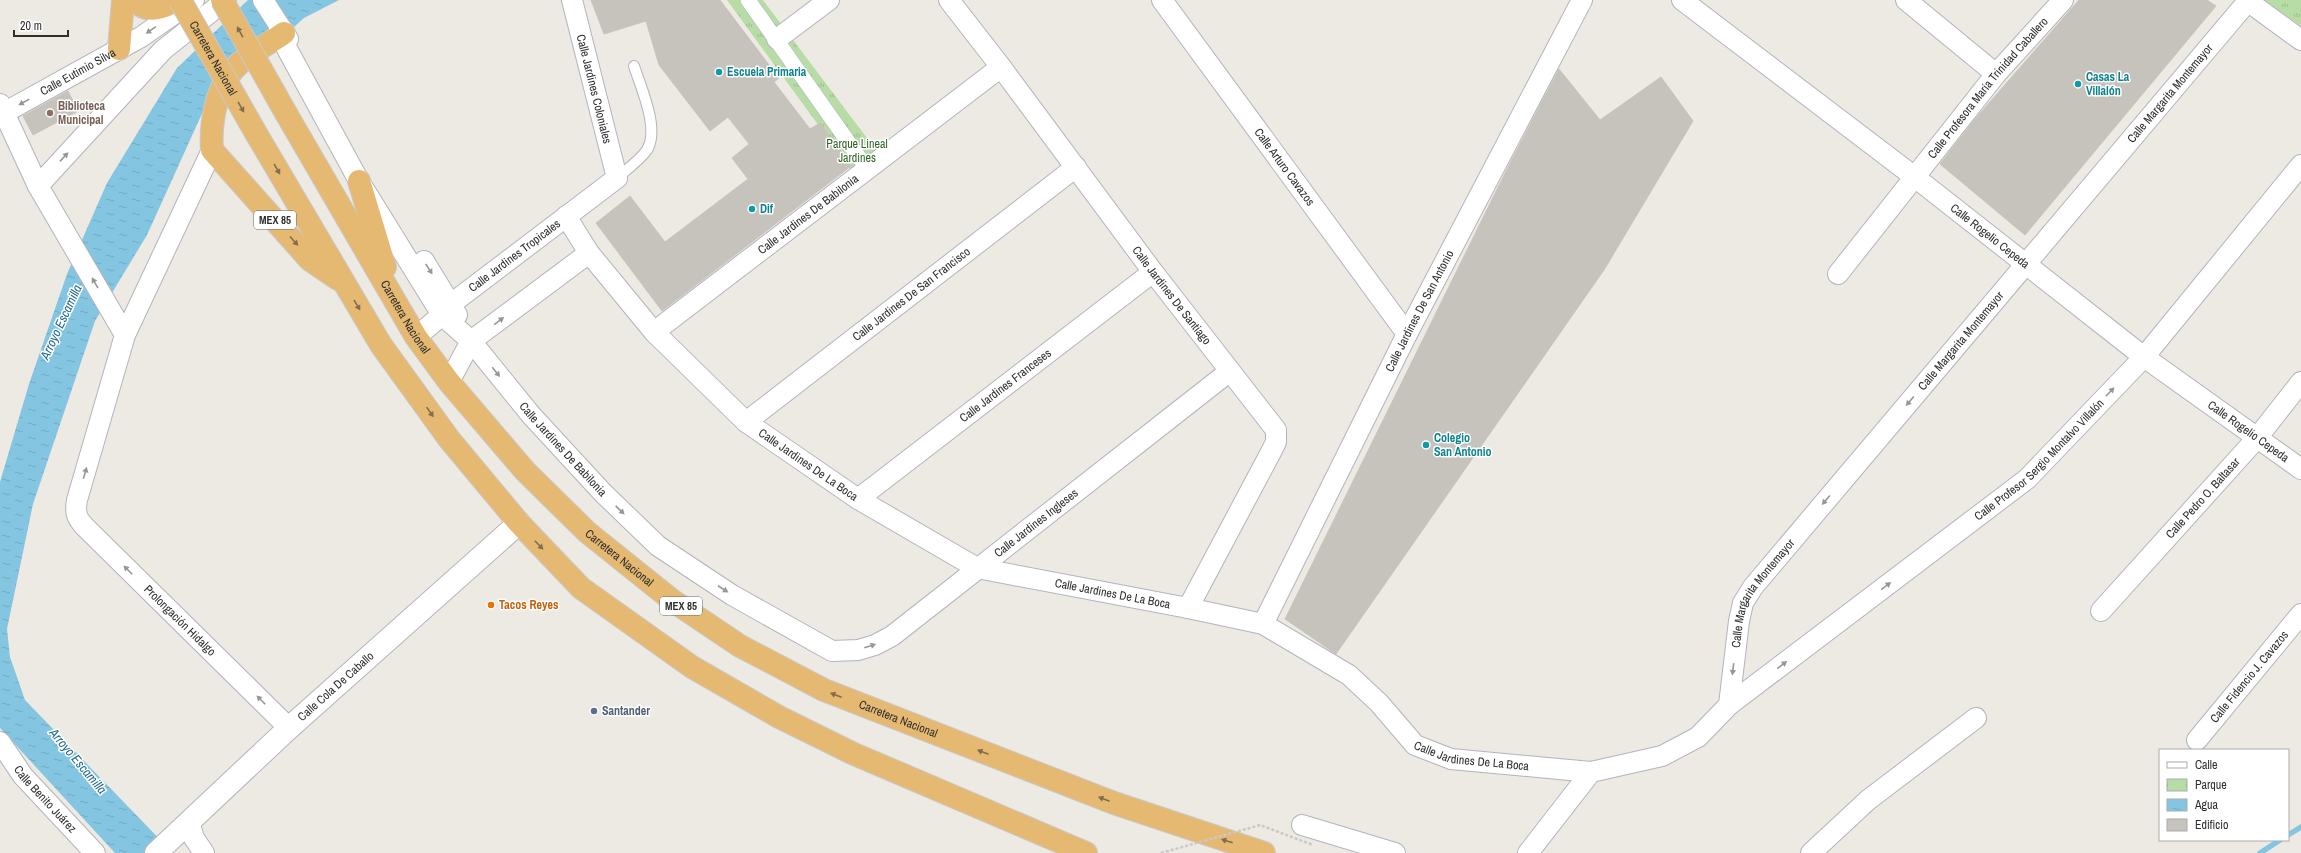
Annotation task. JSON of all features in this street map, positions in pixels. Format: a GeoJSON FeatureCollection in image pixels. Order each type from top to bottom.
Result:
{"type":"FeatureCollection","features":[{"type":"Feature","properties":{"kind":"highway"},"geometry":{"type":"LineString","coordinates":[[119,49],[123,0]]}},
{"type":"Feature","properties":{"kind":"highway"},"geometry":{"type":"LineString","coordinates":[[135,0],[140,6],[148,10],[159,8],[176,0]]}},
{"type":"Feature","properties":{"kind":"highway","name":"Carretera Nacional"},"geometry":{"type":"LineString","coordinates":[[180,0],[257,135],[381,345],[449,439],[519,523],[581,588],[692,667],[779,717],[854,754],[1086,853]]}},
{"type":"Feature","properties":{"kind":"highway","name":"Carretera Nacional"},"geometry":{"type":"LineString","coordinates":[[222,0],[416,337],[449,382],[525,471],[587,532],[673,601],[740,646],[824,690],[1114,803],[1264,853]]}},
{"type":"Feature","properties":{"kind":"highway"},"geometry":{"type":"LineString","coordinates":[[212,150],[211,129],[215,107],[228,78],[240,63],[279,29]]}},
{"type":"Feature","properties":{"kind":"highway","name":"MEX 85"},"geometry":{"type":"LineString","coordinates":[[212,150],[310,260],[344,284]]}},
{"type":"Feature","properties":{"kind":"highway","name":"MEX 85"},"geometry":{"type":"LineString","coordinates":[[359,181],[394,301]]}},
{"type":"Feature","properties":{"kind":"main road","name":"Calle Cola De Caballo"},"geometry":{"type":"LineString","coordinates":[[156,853],[289,728],[519,523]]}},
{"type":"Feature","properties":{"kind":"street","name":"Calle Eutimio Silva"},"geometry":{"type":"LineString","coordinates":[[2,111],[141,37],[194,0]]}},
{"type":"Feature","properties":{"kind":"street"},"geometry":{"type":"LineString","coordinates":[[38,186],[163,50],[226,0]]}},
{"type":"Feature","properties":{"kind":"street","name":"MEX 85"},"geometry":{"type":"LineString","coordinates":[[263,0],[359,181]]}},
{"type":"Feature","properties":{"kind":"street","name":"Calle Jardines Coloniales"},"geometry":{"type":"LineString","coordinates":[[572,0],[617,178]]}},
{"type":"Feature","properties":{"kind":"street"},"geometry":{"type":"LineString","coordinates":[[748,0],[777,39],[868,170]]}},
{"type":"Feature","properties":{"kind":"street"},"geometry":{"type":"LineString","coordinates":[[777,39],[829,0]]}},
{"type":"Feature","properties":{"kind":"street","name":"Calle Jardines De Santiago"},"geometry":{"type":"LineString","coordinates":[[949,0],[1001,67],[1153,272],[1276,430],[1276,442],[1188,608]]}},
{"type":"Feature","properties":{"kind":"street","name":"Calle Arturo Cavazos"},"geometry":{"type":"LineString","coordinates":[[1162,0],[1407,334]]}},
{"type":"Feature","properties":{"kind":"street","name":"Calle Jardines De San Antonio"},"geometry":{"type":"LineString","coordinates":[[1263,624],[1407,334],[1582,0]]}},
{"type":"Feature","properties":{"kind":"street","name":"Calle Rogelio Cepeda"},"geometry":{"type":"LineString","coordinates":[[1682,0],[1916,178],[2144,357],[2301,469]]}},
{"type":"Feature","properties":{"kind":"street"},"geometry":{"type":"LineString","coordinates":[[1906,0],[1996,74]]}},
{"type":"Feature","properties":{"kind":"street","name":"Calle Profesora María Trinidad Caballero"},"geometry":{"type":"LineString","coordinates":[[1838,274],[1916,178],[1996,74],[2063,0]]}},
{"type":"Feature","properties":{"kind":"street"},"geometry":{"type":"LineString","coordinates":[[2247,1],[2301,40]]}},
{"type":"Feature","properties":{"kind":"street","name":"Calle Margarita Montemayor"},"geometry":{"type":"LineString","coordinates":[[1729,705],[1739,621],[1743,603],[1753,587],[2247,1]]}},
{"type":"Feature","properties":{"kind":"street","name":"MEX 85"},"geometry":{"type":"LineString","coordinates":[[279,29],[368,174],[447,309]]}},
{"type":"Feature","properties":{"kind":"street","name":"Calle Jardines De Babilonia"},"geometry":{"type":"LineString","coordinates":[[654,332],[1001,67]]}},
{"type":"Feature","properties":{"kind":"street"},"geometry":{"type":"LineString","coordinates":[[2,111],[38,186],[125,334]]}},
{"type":"Feature","properties":{"kind":"street"},"geometry":{"type":"LineString","coordinates":[[125,334],[212,150]]}},
{"type":"Feature","properties":{"kind":"street","name":"Calle Profesor Sergio Montalvo Villalón"},"geometry":{"type":"LineString","coordinates":[[1729,705],[2027,479],[2144,357],[2301,165]]}},
{"type":"Feature","properties":{"kind":"street","name":"Calle Jardines De San Francisco"},"geometry":{"type":"LineString","coordinates":[[746,422],[1076,167]]}},
{"type":"Feature","properties":{"kind":"street","name":"Calle Jardines Tropicales"},"geometry":{"type":"LineString","coordinates":[[416,337],[447,309],[617,178]]}},
{"type":"Feature","properties":{"kind":"street"},"geometry":{"type":"LineString","coordinates":[[359,181],[447,309]]}},
{"type":"Feature","properties":{"kind":"street","name":"Calle Jardines De La Boca"},"geometry":{"type":"LineString","coordinates":[[566,216],[589,253],[654,332],[746,422],[858,499],[977,568],[1188,608],[1263,624],[1348,674],[1379,703],[1415,745],[1451,759],[1591,772],[1662,756],[1698,737],[1729,705]]}},
{"type":"Feature","properties":{"kind":"street"},"geometry":{"type":"LineString","coordinates":[[449,382],[471,341],[589,253]]}},
{"type":"Feature","properties":{"kind":"street","name":"Calle Jardines Franceses"},"geometry":{"type":"LineString","coordinates":[[858,499],[1153,272]]}},
{"type":"Feature","properties":{"kind":"street","name":"Calle Jardines De Babilonia"},"geometry":{"type":"LineString","coordinates":[[447,309],[471,341],[552,437],[602,493],[658,546],[732,595],[832,651]]}},
{"type":"Feature","properties":{"kind":"street","name":"Prolongación Hidalgo"},"geometry":{"type":"LineString","coordinates":[[125,334],[76,500],[75,511],[77,518],[289,728]]}},
{"type":"Feature","properties":{"kind":"street","name":"Calle Jardines Ingleses"},"geometry":{"type":"LineString","coordinates":[[832,651],[858,650],[875,645],[892,636],[1230,371]]}},
{"type":"Feature","properties":{"kind":"street","name":"Calle Pedro O. Baltasar"},"geometry":{"type":"LineString","coordinates":[[2102,611],[2257,438],[2301,382]]}},
{"type":"Feature","properties":{"kind":"street","name":"Calle Fidencio J. Cavazos"},"geometry":{"type":"LineString","coordinates":[[2197,740],[2301,614]]}},
{"type":"Feature","properties":{"kind":"street"},"geometry":{"type":"LineString","coordinates":[[1811,853],[1868,800],[1976,718]]}},
{"type":"Feature","properties":{"kind":"street","name":"Calle Benito Juárez"},"geometry":{"type":"LineString","coordinates":[[0,742],[23,776],[95,853]]}},
{"type":"Feature","properties":{"kind":"street"},"geometry":{"type":"LineString","coordinates":[[1528,853],[1591,772]]}},
{"type":"Feature","properties":{"kind":"street"},"geometry":{"type":"LineString","coordinates":[[186,825],[204,853]]}},
{"type":"Feature","properties":{"kind":"street"},"geometry":{"type":"LineString","coordinates":[[1302,825],[1395,853]]}},
{"type":"Feature","properties":{"kind":"lane"},"geometry":{"type":"LineString","coordinates":[[617,178],[647,150],[651,137],[652,124],[634,66]]}},
{"type":"Feature","properties":{"kind":"path"},"geometry":{"type":"LineString","coordinates":[[1161,853],[1260,825],[1313,845]]}},
{"type":"Feature","properties":{"kind":"green space","name":"Parque Lineal Jardines"},"geometry":{"type":"Polygon","coordinates":[[[727,0],[763,0],[882,158],[857,178],[727,0]]]}},
{"type":"Feature","properties":{"kind":"green space"},"geometry":{"type":"Polygon","coordinates":[[[2263,0],[2301,0],[2301,26],[2263,0]]]}},
{"type":"Feature","properties":{"kind":"water","name":"Arroyo Escamilla"},"geometry":{"type":"Polygon","coordinates":[[[248,0],[339,0],[304,18],[205,107],[147,235],[95,321],[33,504],[7,629],[10,657],[25,700],[173,853],[115,853],[0,728],[0,482],[29,384],[67,274],[107,183],[177,68],[248,0]]]}},
{"type":"Feature","properties":{"kind":"building","name":"Dif"},"geometry":{"type":"Polygon","coordinates":[[[591,0],[720,0],[779,78],[774,82],[810,129],[820,123],[851,166],[662,311],[596,223],[630,196],[665,242],[748,179],[732,158],[749,144],[728,117],[710,131],[659,65],[646,21],[604,34],[591,0]]]}},
{"type":"Feature","properties":{"kind":"building","name":"Casas La Villalón"},"geometry":{"type":"Polygon","coordinates":[[[2079,0],[2207,0],[2216,6],[2025,235],[1940,164],[1975,119],[2079,0]]]}},
{"type":"Feature","properties":{"kind":"building","name":"Colegio San Antonio"},"geometry":{"type":"Polygon","coordinates":[[[1559,69],[1600,120],[1661,77],[1693,121],[1604,270],[1336,654],[1285,619],[1509,165],[1559,69]]]}},
{"type":"Feature","properties":{"kind":"building","name":"Biblioteca Municipal"},"geometry":{"type":"Polygon","coordinates":[[[68,91],[78,111],[33,135],[23,116],[68,91]]]}},
{"type":"Feature","properties":{"kind":"waterway"},"geometry":{"type":"LineString","coordinates":[[2289,834],[2301,827]]}},
{"type":"Feature","properties":{"kind":"waterway"},"geometry":{"type":"LineString","coordinates":[[2260,853],[2278,841]]}},
{"type":"Feature","properties":{"kind":"place","name":"Escuela Primaria"},"geometry":{"type":"Point","coordinates":[719,72]}},
{"type":"Feature","properties":{"kind":"place","name":"Casas La Villalón"},"geometry":{"type":"Point","coordinates":[2078,84]}},
{"type":"Feature","properties":{"kind":"place","name":"Biblioteca Municipal"},"geometry":{"type":"Point","coordinates":[50,113]}},
{"type":"Feature","properties":{"kind":"place","name":"Dif"},"geometry":{"type":"Point","coordinates":[752,209]}},
{"type":"Feature","properties":{"kind":"place","name":"Colegio San Antonio"},"geometry":{"type":"Point","coordinates":[1426,445]}},
{"type":"Feature","properties":{"kind":"place","name":"Tacos Reyes"},"geometry":{"type":"Point","coordinates":[491,605]}},
{"type":"Feature","properties":{"kind":"place","name":"Santander"},"geometry":{"type":"Point","coordinates":[594,711]}}]}
